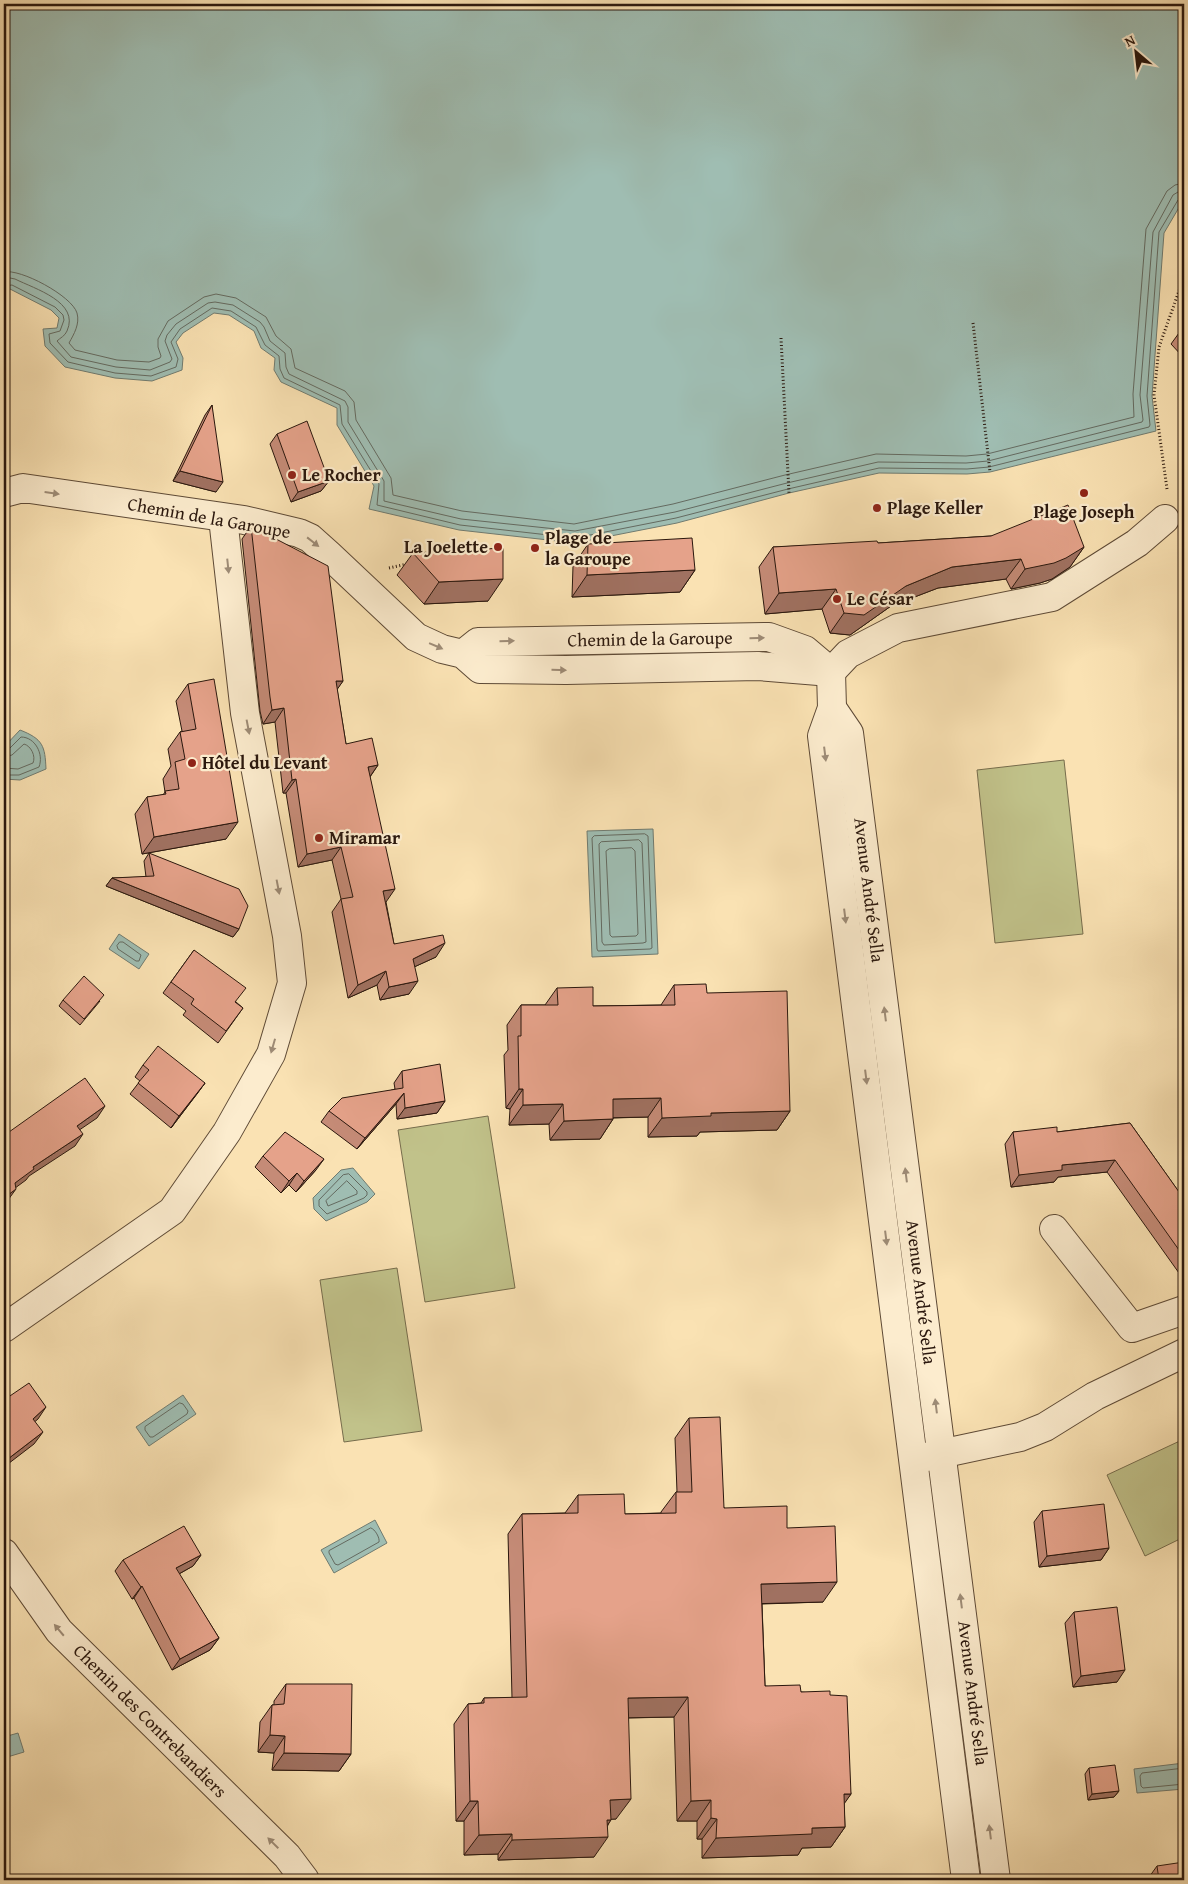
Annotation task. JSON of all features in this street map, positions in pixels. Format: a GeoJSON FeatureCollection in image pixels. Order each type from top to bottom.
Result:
{"type":"FeatureCollection","features":[{"type":"Feature","properties":{"kind":"street","name":"Chemin de la Garoupe"},"geometry":{"type":"LineString","coordinates":[[4,493],[24,488],[267,524],[299,533],[310,538],[416,637],[442,649],[463,654],[478,642],[769,638],[805,650],[831,672]]}},
{"type":"Feature","properties":{"kind":"street"},"geometry":{"type":"LineString","coordinates":[[4,1328],[172,1211],[227,1132],[271,1054],[292,984],[287,936],[245,713],[223,518]]}},
{"type":"Feature","properties":{"kind":"street"},"geometry":{"type":"LineString","coordinates":[[831,672],[848,654],[898,628],[1052,597],[1137,543],[1165,519]]}},
{"type":"Feature","properties":{"kind":"street","name":"Avenue André Sella"},"geometry":{"type":"LineString","coordinates":[[831,672],[832,708],[822,736],[966,1880]]}},
{"type":"Feature","properties":{"kind":"street","name":"Avenue André Sella"},"geometry":{"type":"LineString","coordinates":[[832,708],[848,733],[996,1880]]}},
{"type":"Feature","properties":{"kind":"street"},"geometry":{"type":"LineString","coordinates":[[1054,1229],[1132,1328],[1184,1310]]}},
{"type":"Feature","properties":{"kind":"street"},"geometry":{"type":"LineString","coordinates":[[914,1459],[1020,1437],[1045,1427],[1095,1396],[1184,1353]]}},
{"type":"Feature","properties":{"kind":"street","name":"Chemin des Contrebandiers"},"geometry":{"type":"LineString","coordinates":[[4,1553],[59,1631],[287,1856],[305,1880]]}},
{"type":"Feature","properties":{"kind":"path"},"geometry":{"type":"LineString","coordinates":[[1165,519],[1170,506],[1154,395],[1160,347],[1184,277]]}},
{"type":"Feature","properties":{"kind":"path"},"geometry":{"type":"LineString","coordinates":[[973,323],[990,472]]}},
{"type":"Feature","properties":{"kind":"path"},"geometry":{"type":"LineString","coordinates":[[781,338],[789,494]]}},
{"type":"Feature","properties":{"kind":"path"},"geometry":{"type":"LineString","coordinates":[[386,569],[408,564]]}},
{"type":"Feature","properties":{"kind":"green space"},"geometry":{"type":"Polygon","coordinates":[[[1064,760],[1083,934],[995,943],[977,770],[1064,760]]]}},
{"type":"Feature","properties":{"kind":"green space"},"geometry":{"type":"Polygon","coordinates":[[[488,1116],[515,1288],[425,1302],[398,1130],[488,1116]]]}},
{"type":"Feature","properties":{"kind":"green space"},"geometry":{"type":"Polygon","coordinates":[[[397,1268],[422,1431],[344,1442],[320,1280],[397,1268]]]}},
{"type":"Feature","properties":{"kind":"green space"},"geometry":{"type":"Polygon","coordinates":[[[1184,1439],[1184,1537],[1145,1556],[1107,1475],[1184,1439]]]}},
{"type":"Feature","properties":{"kind":"water"},"geometry":{"type":"Polygon","coordinates":[[[4,4],[1184,4],[1184,199],[1164,233],[1152,396],[1156,431],[990,472],[967,474],[879,473],[789,493],[677,523],[575,543],[459,530],[369,509],[374,486],[337,425],[337,408],[281,382],[274,370],[275,358],[261,348],[254,331],[229,315],[214,313],[183,333],[176,342],[183,358],[182,370],[152,381],[115,378],[65,367],[45,346],[43,329],[57,328],[59,318],[51,310],[10,289],[4,292],[4,4]]]}},
{"type":"Feature","properties":{"kind":"water"},"geometry":{"type":"Polygon","coordinates":[[[20,730],[34,737],[41,744],[45,754],[46,769],[20,780],[4,779],[4,747],[20,730]]]}},
{"type":"Feature","properties":{"kind":"water"},"geometry":{"type":"Polygon","coordinates":[[[653,829],[658,954],[592,957],[587,831],[653,829]]]}},
{"type":"Feature","properties":{"kind":"water"},"geometry":{"type":"Polygon","coordinates":[[[119,934],[149,954],[139,969],[109,949],[119,934]]]}},
{"type":"Feature","properties":{"kind":"water"},"geometry":{"type":"Polygon","coordinates":[[[353,1168],[375,1194],[367,1202],[326,1221],[314,1209],[313,1198],[341,1170],[353,1168]]]}},
{"type":"Feature","properties":{"kind":"water"},"geometry":{"type":"Polygon","coordinates":[[[183,1395],[196,1414],[149,1446],[136,1427],[183,1395]]]}},
{"type":"Feature","properties":{"kind":"water"},"geometry":{"type":"Polygon","coordinates":[[[375,1520],[387,1543],[334,1573],[321,1550],[375,1520]]]}},
{"type":"Feature","properties":{"kind":"water"},"geometry":{"type":"Polygon","coordinates":[[[18,1733],[24,1752],[4,1758],[4,1737],[18,1733]]]}},
{"type":"Feature","properties":{"kind":"water"},"geometry":{"type":"Polygon","coordinates":[[[1184,1763],[1184,1789],[1137,1793],[1134,1769],[1184,1763]]]}},
{"type":"Feature","properties":{"kind":"building"},"geometry":{"type":"Polygon","coordinates":[[[1184,327],[1184,338],[1179,333],[1184,327]]]}},
{"type":"Feature","properties":{"kind":"building"},"geometry":{"type":"Polygon","coordinates":[[[212,405],[223,482],[180,471],[212,405]]]}},
{"type":"Feature","properties":{"kind":"building"},"geometry":{"type":"Polygon","coordinates":[[[307,421],[329,481],[298,492],[277,434],[307,421]]]}},
{"type":"Feature","properties":{"kind":"building"},"geometry":{"type":"Polygon","coordinates":[[[1068,505],[1084,547],[1054,563],[1025,569],[1021,559],[952,567],[906,586],[864,615],[844,613],[836,589],[779,593],[773,547],[991,536],[1068,505]]]}},
{"type":"Feature","properties":{"kind":"building"},"geometry":{"type":"Polygon","coordinates":[[[251,526],[328,566],[343,681],[336,681],[346,744],[372,738],[378,765],[368,767],[395,889],[383,891],[394,944],[443,935],[445,943],[413,959],[418,981],[389,987],[386,971],[358,985],[341,899],[353,897],[341,847],[307,854],[296,779],[292,780],[284,708],[272,710],[251,526]]]}},
{"type":"Feature","properties":{"kind":"building"},"geometry":{"type":"Polygon","coordinates":[[[692,538],[695,570],[587,575],[588,544],[692,538]]]}},
{"type":"Feature","properties":{"kind":"building"},"geometry":{"type":"Polygon","coordinates":[[[503,548],[503,579],[439,582],[413,553],[503,548]]]}},
{"type":"Feature","properties":{"kind":"building","name":"Hôtel du Levant"},"geometry":{"type":"Polygon","coordinates":[[[214,679],[238,822],[154,837],[147,797],[166,794],[165,791],[179,789],[175,762],[185,759],[180,732],[196,729],[188,684],[214,679]]]}},
{"type":"Feature","properties":{"kind":"building"},"geometry":{"type":"Polygon","coordinates":[[[149,853],[239,889],[248,906],[239,929],[112,878],[154,876],[149,853]]]}},
{"type":"Feature","properties":{"kind":"building"},"geometry":{"type":"Polygon","coordinates":[[[194,950],[246,988],[235,1002],[243,1008],[226,1031],[191,1004],[194,999],[171,982],[194,950]]]}},
{"type":"Feature","properties":{"kind":"building"},"geometry":{"type":"Polygon","coordinates":[[[84,976],[104,995],[84,1019],[63,1000],[84,976]]]}},
{"type":"Feature","properties":{"kind":"building"},"geometry":{"type":"Polygon","coordinates":[[[706,984],[707,993],[787,991],[790,1111],[711,1113],[711,1116],[662,1118],[661,1098],[613,1099],[613,1119],[564,1121],[563,1104],[523,1105],[523,1089],[519,1089],[518,1036],[521,1036],[521,1005],[558,1005],[557,988],[593,987],[593,1006],[675,1005],[674,985],[706,984]]]}},
{"type":"Feature","properties":{"kind":"building"},"geometry":{"type":"Polygon","coordinates":[[[158,1046],[205,1083],[179,1116],[138,1083],[149,1070],[143,1065],[158,1046]]]}},
{"type":"Feature","properties":{"kind":"building"},"geometry":{"type":"Polygon","coordinates":[[[440,1064],[445,1101],[405,1108],[404,1093],[365,1138],[329,1111],[342,1098],[403,1088],[402,1071],[440,1064]]]}},
{"type":"Feature","properties":{"kind":"building"},"geometry":{"type":"Polygon","coordinates":[[[85,1078],[105,1106],[77,1126],[83,1134],[33,1167],[34,1169],[15,1183],[16,1189],[4,1198],[4,1124],[9,1132],[85,1078]]]}},
{"type":"Feature","properties":{"kind":"building"},"geometry":{"type":"Polygon","coordinates":[[[1130,1123],[1184,1199],[1184,1257],[1115,1160],[1062,1165],[1062,1170],[1019,1175],[1013,1132],[1057,1127],[1057,1132],[1130,1123]]]}},
{"type":"Feature","properties":{"kind":"building"},"geometry":{"type":"Polygon","coordinates":[[[285,1132],[324,1159],[304,1181],[297,1173],[289,1181],[263,1156],[285,1132]]]}},
{"type":"Feature","properties":{"kind":"building"},"geometry":{"type":"Polygon","coordinates":[[[29,1383],[46,1407],[33,1419],[43,1432],[4,1462],[4,1400],[29,1383]]]}},
{"type":"Feature","properties":{"kind":"building"},"geometry":{"type":"Polygon","coordinates":[[[720,1417],[724,1508],[787,1506],[787,1528],[835,1526],[837,1582],[761,1584],[765,1686],[800,1685],[801,1692],[830,1691],[830,1695],[847,1696],[851,1794],[844,1794],[845,1827],[812,1828],[812,1834],[716,1838],[717,1819],[711,1818],[711,1800],[691,1801],[688,1697],[628,1698],[631,1799],[610,1800],[611,1820],[607,1820],[608,1837],[512,1840],[512,1834],[479,1835],[478,1801],[470,1801],[468,1704],[484,1703],[484,1698],[527,1697],[522,1514],[578,1513],[578,1495],[624,1494],[625,1514],[676,1513],[676,1492],[692,1492],[689,1418],[720,1417]]]}},
{"type":"Feature","properties":{"kind":"building"},"geometry":{"type":"Polygon","coordinates":[[[1104,1504],[1109,1548],[1047,1556],[1042,1511],[1104,1504]]]}},
{"type":"Feature","properties":{"kind":"building"},"geometry":{"type":"Polygon","coordinates":[[[184,1526],[201,1555],[176,1568],[219,1638],[180,1659],[142,1586],[123,1560],[184,1526]]]}},
{"type":"Feature","properties":{"kind":"building"},"geometry":{"type":"Polygon","coordinates":[[[1117,1607],[1125,1670],[1081,1676],[1074,1612],[1117,1607]]]}},
{"type":"Feature","properties":{"kind":"building"},"geometry":{"type":"Polygon","coordinates":[[[286,1684],[352,1684],[351,1754],[284,1753],[285,1736],[270,1735],[272,1705],[284,1704],[286,1684]]]}},
{"type":"Feature","properties":{"kind":"building"},"geometry":{"type":"Polygon","coordinates":[[[1115,1765],[1119,1791],[1092,1794],[1089,1768],[1115,1765]]]}},
{"type":"Feature","properties":{"kind":"building"},"geometry":{"type":"Polygon","coordinates":[[[1184,1862],[1184,1880],[1159,1880],[1157,1866],[1184,1862]]]}},
{"type":"Feature","properties":{"kind":"place","name":"Le Rocher"},"geometry":{"type":"Point","coordinates":[292,475]}},
{"type":"Feature","properties":{"kind":"place","name":"Plage Joseph"},"geometry":{"type":"Point","coordinates":[1084,493]}},
{"type":"Feature","properties":{"kind":"place","name":"Plage Keller"},"geometry":{"type":"Point","coordinates":[877,508]}},
{"type":"Feature","properties":{"kind":"place","name":"La Joelette"},"geometry":{"type":"Point","coordinates":[498,547]}},
{"type":"Feature","properties":{"kind":"place","name":"Plage de la Garoupe"},"geometry":{"type":"Point","coordinates":[535,548]}},
{"type":"Feature","properties":{"kind":"place","name":"Le César"},"geometry":{"type":"Point","coordinates":[837,599]}},
{"type":"Feature","properties":{"kind":"place","name":"Hôtel du Levant"},"geometry":{"type":"Point","coordinates":[192,763]}},
{"type":"Feature","properties":{"kind":"place","name":"Miramar"},"geometry":{"type":"Point","coordinates":[319,838]}}]}
